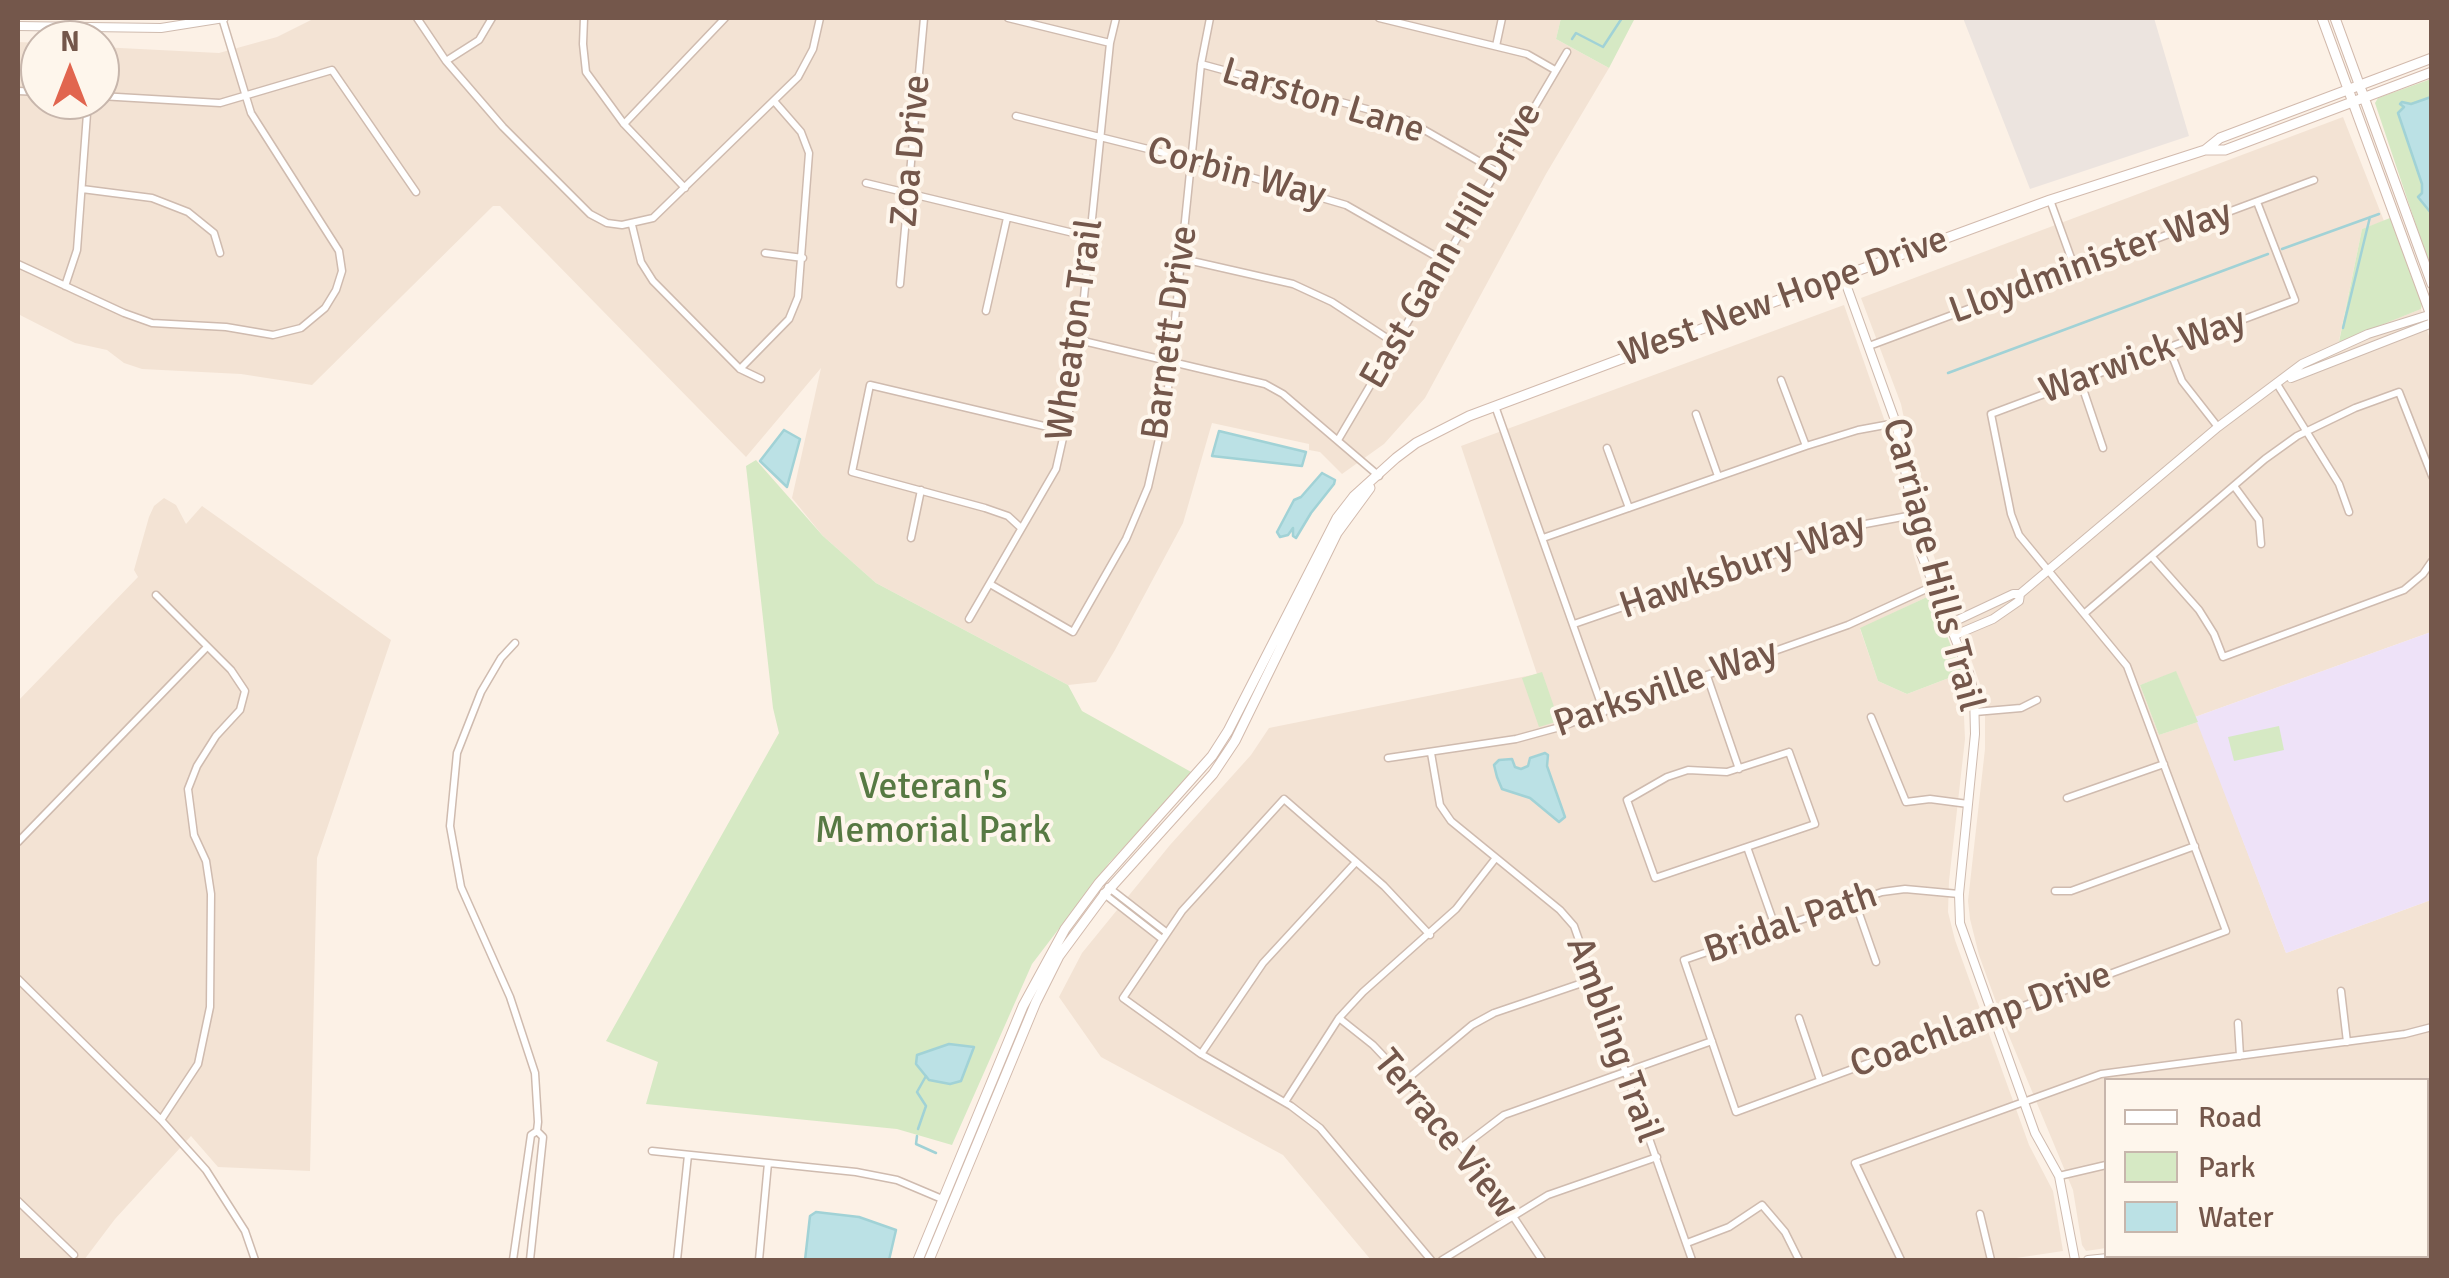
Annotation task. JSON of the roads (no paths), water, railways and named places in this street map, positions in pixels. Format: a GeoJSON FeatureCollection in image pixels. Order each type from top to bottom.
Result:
{"type":"FeatureCollection","features":[{"type":"Feature","properties":{"kind":"main road"},"geometry":{"type":"LineString","coordinates":[[2322,18],[2431,317]]}},
{"type":"Feature","properties":{"kind":"main road"},"geometry":{"type":"LineString","coordinates":[[2335,18],[2432,284]]}},
{"type":"Feature","properties":{"kind":"main road","name":"West New Hope Drive"},"geometry":{"type":"LineString","coordinates":[[2204,150],[2220,138],[2432,58]]}},
{"type":"Feature","properties":{"kind":"main road","name":"West New Hope Drive"},"geometry":{"type":"LineString","coordinates":[[918,1260],[1036,979],[1064,929],[1099,883],[1212,756],[1323,540],[1354,496],[1416,443],[1495,406],[2050,200],[2204,150],[2225,150],[2432,72]]}},
{"type":"Feature","properties":{"kind":"main road","name":"West New Hope Drive"},"geometry":{"type":"LineString","coordinates":[[929,1260],[1042,987],[1059,956],[1107,892],[1213,774],[1235,740],[1338,534],[1379,476]]}},
{"type":"Feature","properties":{"kind":"street"},"geometry":{"type":"LineString","coordinates":[[18,26],[161,28],[223,18],[251,113],[339,251],[342,271],[325,308],[301,328],[273,334],[152,322],[18,264]]}},
{"type":"Feature","properties":{"kind":"street"},"geometry":{"type":"LineString","coordinates":[[417,18],[446,61],[503,127],[590,214],[607,223],[632,225],[653,218],[774,102],[807,64],[820,18]]}},
{"type":"Feature","properties":{"kind":"street"},"geometry":{"type":"LineString","coordinates":[[446,61],[479,40],[492,18]]}},
{"type":"Feature","properties":{"kind":"street"},"geometry":{"type":"LineString","coordinates":[[584,18],[586,72],[624,124],[684,188]]}},
{"type":"Feature","properties":{"kind":"street"},"geometry":{"type":"LineString","coordinates":[[624,124],[726,18]]}},
{"type":"Feature","properties":{"kind":"street","name":"Zoa Drive"},"geometry":{"type":"LineString","coordinates":[[900,284],[924,18]]}},
{"type":"Feature","properties":{"kind":"street"},"geometry":{"type":"LineString","coordinates":[[1008,18],[1110,42]]}},
{"type":"Feature","properties":{"kind":"street","name":"Wheaton Trail"},"geometry":{"type":"LineString","coordinates":[[969,620],[1056,469],[1075,385],[1110,42],[1116,18]]}},
{"type":"Feature","properties":{"kind":"street","name":"Barnett Drive"},"geometry":{"type":"LineString","coordinates":[[990,584],[1073,632],[1126,539],[1148,486],[1166,408],[1201,64],[1210,18]]}},
{"type":"Feature","properties":{"kind":"street"},"geometry":{"type":"LineString","coordinates":[[1379,18],[1405,21],[1527,54],[1555,70]]}},
{"type":"Feature","properties":{"kind":"street"},"geometry":{"type":"LineString","coordinates":[[1496,46],[1502,18]]}},
{"type":"Feature","properties":{"kind":"street","name":"East Gann Hill Drive"},"geometry":{"type":"LineString","coordinates":[[1338,440],[1567,52]]}},
{"type":"Feature","properties":{"kind":"street","name":"Larston Lane"},"geometry":{"type":"LineString","coordinates":[[1201,64],[1407,120],[1496,171]]}},
{"type":"Feature","properties":{"kind":"street"},"geometry":{"type":"LineString","coordinates":[[120,97],[220,103],[332,70],[416,192]]}},
{"type":"Feature","properties":{"kind":"street"},"geometry":{"type":"LineString","coordinates":[[740,370],[796,308],[803,258],[810,153],[801,132],[774,102]]}},
{"type":"Feature","properties":{"kind":"street","name":"Corbin Way"},"geometry":{"type":"LineString","coordinates":[[1016,116],[1192,160],[1346,205],[1444,261]]}},
{"type":"Feature","properties":{"kind":"street"},"geometry":{"type":"LineString","coordinates":[[65,286],[77,250],[87,120]]}},
{"type":"Feature","properties":{"kind":"street","name":"Lloydminister Way"},"geometry":{"type":"LineString","coordinates":[[1869,346],[2314,180]]}},
{"type":"Feature","properties":{"kind":"street"},"geometry":{"type":"LineString","coordinates":[[866,182],[1090,237]]}},
{"type":"Feature","properties":{"kind":"street"},"geometry":{"type":"LineString","coordinates":[[82,189],[152,198],[188,212],[214,233],[220,253]]}},
{"type":"Feature","properties":{"kind":"street"},"geometry":{"type":"LineString","coordinates":[[2050,200],[2075,269]]}},
{"type":"Feature","properties":{"kind":"street","name":"Warwick Way"},"geometry":{"type":"LineString","coordinates":[[2048,572],[2019,535],[2010,514],[1991,414],[2295,300],[2257,202]]}},
{"type":"Feature","properties":{"kind":"street"},"geometry":{"type":"LineString","coordinates":[[986,311],[1007,218]]}},
{"type":"Feature","properties":{"kind":"street"},"geometry":{"type":"LineString","coordinates":[[632,225],[636,248],[646,270],[740,370],[761,378]]}},
{"type":"Feature","properties":{"kind":"street"},"geometry":{"type":"LineString","coordinates":[[765,253],[803,258]]}},
{"type":"Feature","properties":{"kind":"street"},"geometry":{"type":"LineString","coordinates":[[1183,259],[1293,284],[1332,302],[1396,344]]}},
{"type":"Feature","properties":{"kind":"street","name":"Carriage Hills Trail"},"geometry":{"type":"LineString","coordinates":[[1843,276],[1896,423],[1921,554],[1969,672],[1976,712],[1959,894],[1960,923],[2036,1132],[2058,1176],[2075,1260]]}},
{"type":"Feature","properties":{"kind":"street"},"geometry":{"type":"LineString","coordinates":[[1950,624],[2012,594],[2020,594],[2218,427],[2302,364],[2336,347],[2431,317]]}},
{"type":"Feature","properties":{"kind":"street"},"geometry":{"type":"LineString","coordinates":[[1079,340],[1265,384],[1379,476]]}},
{"type":"Feature","properties":{"kind":"street"},"geometry":{"type":"LineString","coordinates":[[2169,348],[2182,381],[2218,427]]}},
{"type":"Feature","properties":{"kind":"street"},"geometry":{"type":"LineString","coordinates":[[1781,380],[1800,448]]}},
{"type":"Feature","properties":{"kind":"street"},"geometry":{"type":"LineString","coordinates":[[2080,380],[2103,448]]}},
{"type":"Feature","properties":{"kind":"street"},"geometry":{"type":"LineString","coordinates":[[2278,384],[2338,484],[2349,512]]}},
{"type":"Feature","properties":{"kind":"street"},"geometry":{"type":"LineString","coordinates":[[1022,529],[1008,516],[852,472],[870,385],[1065,431]]}},
{"type":"Feature","properties":{"kind":"street"},"geometry":{"type":"LineString","coordinates":[[2085,613],[2265,459],[2306,431],[2355,408],[2399,392],[2428,456],[2432,476]]}},
{"type":"Feature","properties":{"kind":"street"},"geometry":{"type":"LineString","coordinates":[[1495,406],[1604,712]]}},
{"type":"Feature","properties":{"kind":"street"},"geometry":{"type":"LineString","coordinates":[[1696,414],[1713,478]]}},
{"type":"Feature","properties":{"kind":"street"},"geometry":{"type":"LineString","coordinates":[[1543,538],[1800,448],[1896,423]]}},
{"type":"Feature","properties":{"kind":"street"},"geometry":{"type":"LineString","coordinates":[[1607,448],[1624,509]]}},
{"type":"Feature","properties":{"kind":"street"},"geometry":{"type":"LineString","coordinates":[[2234,486],[2260,520],[2262,544]]}},
{"type":"Feature","properties":{"kind":"street"},"geometry":{"type":"LineString","coordinates":[[912,538],[922,490]]}},
{"type":"Feature","properties":{"kind":"street","name":"Hawksbury Way"},"geometry":{"type":"LineString","coordinates":[[1574,624],[1860,525],[1913,515]]}},
{"type":"Feature","properties":{"kind":"street"},"geometry":{"type":"LineString","coordinates":[[2152,557],[2199,610],[2224,658],[2404,590],[2424,574],[2432,561]]}},
{"type":"Feature","properties":{"kind":"street"},"geometry":{"type":"LineString","coordinates":[[2048,572],[2128,666],[2195,846],[2071,891],[2055,891]]}},
{"type":"Feature","properties":{"kind":"street","name":"Parksville Way"},"geometry":{"type":"LineString","coordinates":[[1388,758],[1516,739],[1604,712],[1848,625],[1933,586]]}},
{"type":"Feature","properties":{"kind":"street"},"geometry":{"type":"LineString","coordinates":[[1954,636],[2004,613],[2019,602],[2020,594]]}},
{"type":"Feature","properties":{"kind":"street"},"geometry":{"type":"LineString","coordinates":[[156,595],[231,670],[245,691],[240,710],[216,736],[188,789],[194,835],[206,861],[210,894],[210,1007],[198,1064],[161,1120]]}},
{"type":"Feature","properties":{"kind":"street"},"geometry":{"type":"LineString","coordinates":[[515,643],[480,692],[457,753],[450,826],[461,887],[527,1044],[535,1073],[536,1131],[543,1137],[530,1260]]}},
{"type":"Feature","properties":{"kind":"street"},"geometry":{"type":"LineString","coordinates":[[18,842],[206,648]]}},
{"type":"Feature","properties":{"kind":"street"},"geometry":{"type":"LineString","coordinates":[[1708,676],[1739,769]]}},
{"type":"Feature","properties":{"kind":"street"},"geometry":{"type":"LineString","coordinates":[[1976,712],[2022,708],[2037,700]]}},
{"type":"Feature","properties":{"kind":"street"},"geometry":{"type":"LineString","coordinates":[[1871,717],[1906,802],[1930,799],[1968,804]]}},
{"type":"Feature","properties":{"kind":"street","name":"Ambling Trail"},"geometry":{"type":"LineString","coordinates":[[1432,752],[1440,804],[1460,832],[1560,910],[1574,926],[1692,1260]]}},
{"type":"Feature","properties":{"kind":"street"},"geometry":{"type":"LineString","coordinates":[[1789,752],[1815,824],[1747,847],[1655,878],[1626,800],[1688,770],[1727,772],[1789,752]]}},
{"type":"Feature","properties":{"kind":"street"},"geometry":{"type":"LineString","coordinates":[[2067,798],[2164,764]]}},
{"type":"Feature","properties":{"kind":"street"},"geometry":{"type":"LineString","coordinates":[[1430,935],[1408,910],[1284,799],[1164,936],[1123,998],[1200,1054],[1284,1102],[1320,1128],[1431,1260]]}},
{"type":"Feature","properties":{"kind":"street","name":"Coachlamp Drive"},"geometry":{"type":"LineString","coordinates":[[1712,1041],[1736,1112],[2226,931],[2195,846]]}},
{"type":"Feature","properties":{"kind":"street"},"geometry":{"type":"LineString","coordinates":[[1747,847],[1776,929]]}},
{"type":"Feature","properties":{"kind":"street"},"geometry":{"type":"LineString","coordinates":[[1284,1102],[1339,1018],[1362,992],[1456,909],[1495,859]]}},
{"type":"Feature","properties":{"kind":"street"},"geometry":{"type":"LineString","coordinates":[[1200,1054],[1264,963],[1356,862]]}},
{"type":"Feature","properties":{"kind":"street"},"geometry":{"type":"LineString","coordinates":[[1099,883],[1164,936]]}},
{"type":"Feature","properties":{"kind":"street","name":"Bridal Path"},"geometry":{"type":"LineString","coordinates":[[1712,1041],[1684,960],[1893,890],[1959,894]]}},
{"type":"Feature","properties":{"kind":"street"},"geometry":{"type":"LineString","coordinates":[[1855,902],[1876,962]]}},
{"type":"Feature","properties":{"kind":"street"},"geometry":{"type":"LineString","coordinates":[[1406,1080],[1483,1019],[1594,979]]}},
{"type":"Feature","properties":{"kind":"street"},"geometry":{"type":"LineString","coordinates":[[18,980],[161,1120],[206,1170],[244,1232],[256,1260]]}},
{"type":"Feature","properties":{"kind":"street"},"geometry":{"type":"LineString","coordinates":[[2341,991],[2347,1042]]}},
{"type":"Feature","properties":{"kind":"street","name":"Terrace View"},"geometry":{"type":"LineString","coordinates":[[1339,1018],[1373,1045],[1406,1080],[1462,1147],[1542,1260]]}},
{"type":"Feature","properties":{"kind":"street"},"geometry":{"type":"LineString","coordinates":[[1799,1018],[1820,1080]]}},
{"type":"Feature","properties":{"kind":"street"},"geometry":{"type":"LineString","coordinates":[[2238,1023],[2240,1056]]}},
{"type":"Feature","properties":{"kind":"street"},"geometry":{"type":"LineString","coordinates":[[1902,1260],[1856,1163],[2101,1074],[2405,1034],[2432,1027]]}},
{"type":"Feature","properties":{"kind":"street"},"geometry":{"type":"LineString","coordinates":[[1462,1147],[1504,1115],[1712,1041]]}},
{"type":"Feature","properties":{"kind":"street"},"geometry":{"type":"LineString","coordinates":[[513,1260],[531,1135],[536,1131]]}},
{"type":"Feature","properties":{"kind":"street"},"geometry":{"type":"LineString","coordinates":[[652,1151],[897,1180],[942,1198]]}},
{"type":"Feature","properties":{"kind":"street"},"geometry":{"type":"LineString","coordinates":[[677,1260],[688,1155]]}},
{"type":"Feature","properties":{"kind":"street"},"geometry":{"type":"LineString","coordinates":[[1442,1260],[1548,1196],[1657,1157]]}},
{"type":"Feature","properties":{"kind":"street"},"geometry":{"type":"LineString","coordinates":[[759,1260],[768,1163]]}},
{"type":"Feature","properties":{"kind":"street"},"geometry":{"type":"LineString","coordinates":[[2058,1176],[2104,1165]]}},
{"type":"Feature","properties":{"kind":"street"},"geometry":{"type":"LineString","coordinates":[[18,1201],[74,1255]]}},
{"type":"Feature","properties":{"kind":"street"},"geometry":{"type":"LineString","coordinates":[[1687,1243],[1729,1227],[1762,1205],[1784,1232],[1799,1260]]}},
{"type":"Feature","properties":{"kind":"street"},"geometry":{"type":"LineString","coordinates":[[1980,1214],[1992,1260]]}},
{"type":"Feature","properties":{"kind":"street"},"geometry":{"type":"LineString","coordinates":[[2088,1260],[2118,1258]]}},
{"type":"Feature","properties":{"kind":"water"},"geometry":{"type":"Polygon","coordinates":[[[2432,97],[2431,213],[2418,197],[2422,184],[2398,113],[2404,107],[2402,102],[2411,104],[2432,97]]]}},
{"type":"Feature","properties":{"kind":"water"},"geometry":{"type":"Polygon","coordinates":[[[784,430],[800,439],[787,487],[760,461],[784,430]]]}},
{"type":"Feature","properties":{"kind":"water"},"geometry":{"type":"Polygon","coordinates":[[[1219,431],[1306,452],[1302,466],[1212,456],[1219,431]]]}},
{"type":"Feature","properties":{"kind":"water"},"geometry":{"type":"Polygon","coordinates":[[[1322,473],[1335,480],[1334,484],[1296,538],[1293,528],[1280,537],[1277,532],[1294,500],[1322,473]]]}},
{"type":"Feature","properties":{"kind":"water"},"geometry":{"type":"Polygon","coordinates":[[[1545,753],[1565,817],[1559,822],[1530,798],[1502,789],[1494,765],[1499,760],[1512,759],[1515,767],[1521,769],[1528,766],[1530,758],[1545,753]]]}},
{"type":"Feature","properties":{"kind":"water"},"geometry":{"type":"Polygon","coordinates":[[[949,1044],[974,1047],[961,1081],[950,1084],[929,1080],[916,1064],[917,1055],[949,1044]]]}},
{"type":"Feature","properties":{"kind":"water"},"geometry":{"type":"Polygon","coordinates":[[[816,1212],[859,1217],[896,1230],[889,1260],[805,1260],[810,1216],[816,1212]]]}},
{"type":"Feature","properties":{"kind":"waterway"},"geometry":{"type":"LineString","coordinates":[[1572,39],[1576,33],[1603,47],[1622,18]]}},
{"type":"Feature","properties":{"kind":"waterway"},"geometry":{"type":"LineString","coordinates":[[2282,249],[2379,214]]}},
{"type":"Feature","properties":{"kind":"waterway"},"geometry":{"type":"LineString","coordinates":[[2343,328],[2370,217]]}},
{"type":"Feature","properties":{"kind":"waterway"},"geometry":{"type":"LineString","coordinates":[[1948,373],[2268,254]]}},
{"type":"Feature","properties":{"kind":"waterway"},"geometry":{"type":"LineString","coordinates":[[918,1129],[926,1106],[917,1092],[926,1076]]}},
{"type":"Feature","properties":{"kind":"waterway"},"geometry":{"type":"LineString","coordinates":[[917,1136],[916,1144],[936,1153]]}},
{"type":"Feature","properties":{"kind":"park label","name":"Veteran's Memorial Park"},"geometry":{"type":"Point","coordinates":[933,810]}}]}
